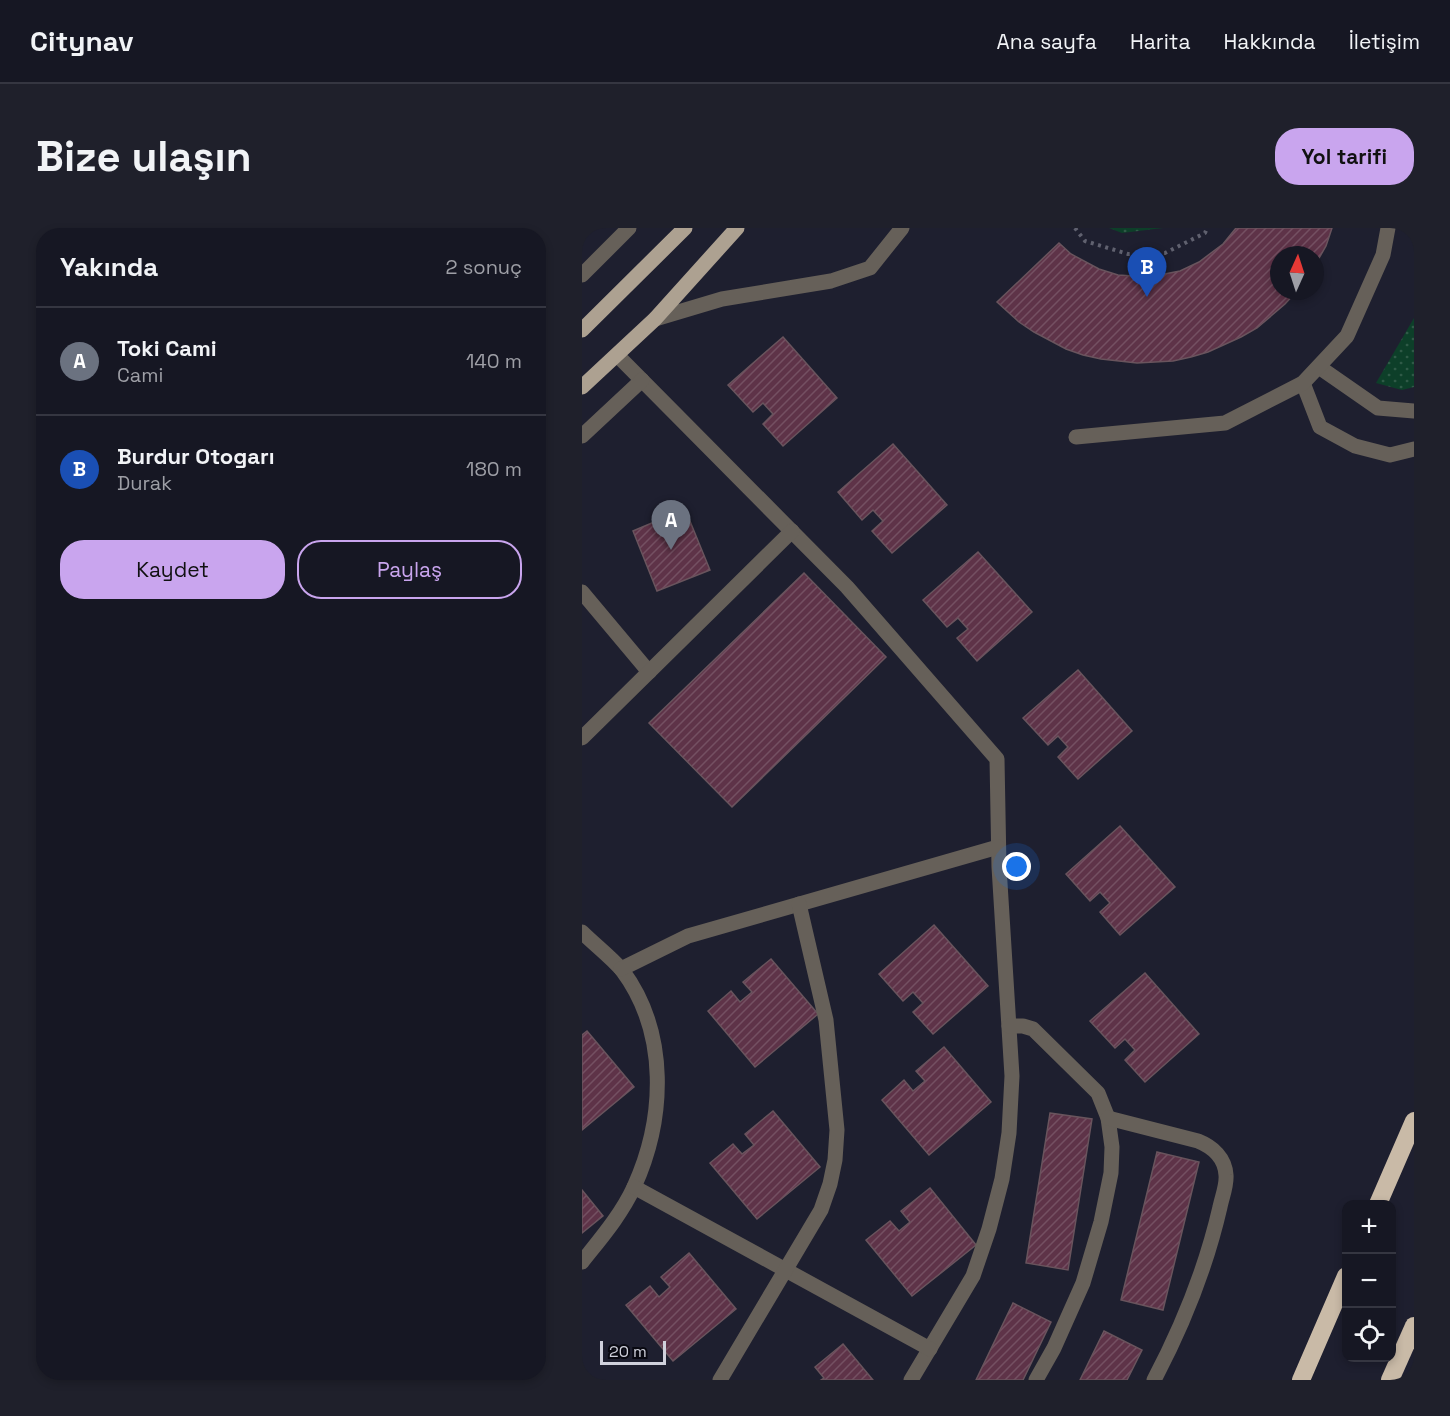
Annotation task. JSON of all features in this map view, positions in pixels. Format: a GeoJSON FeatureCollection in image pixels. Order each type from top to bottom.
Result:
{"type":"FeatureCollection","features":[{"type":"Feature","properties":{"kind":"highway"},"geometry":{"type":"LineString","coordinates":[[1380,1200],[1414,1121]]}},
{"type":"Feature","properties":{"kind":"highway"},"geometry":{"type":"LineString","coordinates":[[1301,1380],[1342,1287]]}},
{"type":"Feature","properties":{"kind":"highway"},"geometry":{"type":"LineString","coordinates":[[1390,1380],[1414,1326]]}},
{"type":"Feature","properties":{"kind":"main road"},"geometry":{"type":"LineString","coordinates":[[582,330],[685,228]]}},
{"type":"Feature","properties":{"kind":"main road"},"geometry":{"type":"LineString","coordinates":[[582,387],[654,319],[737,228]]}},
{"type":"Feature","properties":{"kind":"street"},"geometry":{"type":"LineString","coordinates":[[582,275],[629,228]]}},
{"type":"Feature","properties":{"kind":"street"},"geometry":{"type":"LineString","coordinates":[[654,319],[722,299],[831,281],[870,268],[902,228]]}},
{"type":"Feature","properties":{"kind":"street"},"geometry":{"type":"LineString","coordinates":[[1076,437],[1225,423],[1304,382],[1347,336],[1383,255],[1388,228]]}},
{"type":"Feature","properties":{"kind":"street"},"geometry":{"type":"LineString","coordinates":[[616,355],[847,587],[998,759],[998,847],[1012,1076],[1009,1133],[1002,1179],[989,1229],[973,1276],[911,1380]]}},
{"type":"Feature","properties":{"kind":"street"},"geometry":{"type":"LineString","coordinates":[[1319,367],[1378,408],[1414,411]]}},
{"type":"Feature","properties":{"kind":"street"},"geometry":{"type":"LineString","coordinates":[[582,436],[642,380]]}},
{"type":"Feature","properties":{"kind":"street"},"geometry":{"type":"LineString","coordinates":[[1304,382],[1320,427],[1355,446],[1390,455],[1414,449]]}},
{"type":"Feature","properties":{"kind":"street"},"geometry":{"type":"LineString","coordinates":[[582,738],[792,531]]}},
{"type":"Feature","properties":{"kind":"street"},"geometry":{"type":"LineString","coordinates":[[582,592],[649,672]]}},
{"type":"Feature","properties":{"kind":"street"},"geometry":{"type":"LineString","coordinates":[[621,969],[688,936],[998,847]]}},
{"type":"Feature","properties":{"kind":"street"},"geometry":{"type":"LineString","coordinates":[[720,1380],[821,1210],[835,1160],[837,1130],[826,1020],[799,904]]}},
{"type":"Feature","properties":{"kind":"street"},"geometry":{"type":"LineString","coordinates":[[582,932],[621,969],[639,998],[650,1026],[656,1054],[658,1089],[655,1122],[634,1187],[613,1222],[582,1262]]}},
{"type":"Feature","properties":{"kind":"street"},"geometry":{"type":"LineString","coordinates":[[1009,1026],[1033,1029],[1098,1093],[1108,1118],[1112,1147],[1111,1173],[1101,1222],[1083,1283],[1054,1348],[1036,1380]]}},
{"type":"Feature","properties":{"kind":"street"},"geometry":{"type":"LineString","coordinates":[[1108,1118],[1206,1145],[1220,1157],[1226,1178],[1217,1221],[1204,1263],[1181,1325],[1154,1380]]}},
{"type":"Feature","properties":{"kind":"street"},"geometry":{"type":"LineString","coordinates":[[634,1187],[930,1349]]}},
{"type":"Feature","properties":{"kind":"path"},"geometry":{"type":"LineString","coordinates":[[1075,228],[1085,241],[1128,254],[1165,253],[1205,233],[1207,228]]}},
{"type":"Feature","properties":{"kind":"green space"},"geometry":{"type":"Polygon","coordinates":[[[1109,228],[1163,228],[1122,233],[1109,228]]]}},
{"type":"Feature","properties":{"kind":"green space"},"geometry":{"type":"Polygon","coordinates":[[[1414,318],[1414,387],[1402,390],[1376,383],[1414,318]]]}},
{"type":"Feature","properties":{"kind":"building"},"geometry":{"type":"Polygon","coordinates":[[[1236,228],[1332,228],[1324,249],[1324,246],[1270,246],[1270,300],[1289,300],[1257,328],[1208,352],[1173,361],[1137,363],[1083,355],[1034,332],[997,302],[1059,243],[1071,254],[1099,269],[1118,275],[1149,277],[1180,271],[1199,262],[1223,244],[1236,228]]]}},
{"type":"Feature","properties":{"kind":"building"},"geometry":{"type":"Polygon","coordinates":[[[783,337],[837,398],[783,446],[763,424],[773,414],[763,403],[753,412],[728,385],[783,337]]]}},
{"type":"Feature","properties":{"kind":"building"},"geometry":{"type":"Polygon","coordinates":[[[893,444],[947,505],[892,553],[872,531],[883,521],[873,510],[862,520],[838,492],[893,444]]]}},
{"type":"Feature","properties":{"kind":"building"},"geometry":{"type":"Polygon","coordinates":[[[685,509],[710,570],[657,591],[633,531],[685,509]]]}},
{"type":"Feature","properties":{"kind":"building"},"geometry":{"type":"Polygon","coordinates":[[[978,552],[1032,612],[977,661],[957,638],[968,629],[958,618],[947,627],[923,600],[978,552]]]}},
{"type":"Feature","properties":{"kind":"building"},"geometry":{"type":"Polygon","coordinates":[[[804,573],[886,657],[732,807],[649,723],[804,573]]]}},
{"type":"Feature","properties":{"kind":"building"},"geometry":{"type":"Polygon","coordinates":[[[1078,670],[1132,731],[1078,779],[1058,757],[1068,747],[1058,736],[1048,745],[1023,718],[1078,670]]]}},
{"type":"Feature","properties":{"kind":"building"},"geometry":{"type":"Polygon","coordinates":[[[1120,826],[1175,887],[1120,935],[1100,912],[1110,903],[1100,892],[1090,901],[1066,874],[1120,826]]]}},
{"type":"Feature","properties":{"kind":"building"},"geometry":{"type":"Polygon","coordinates":[[[934,925],[988,986],[933,1034],[913,1012],[923,1003],[913,992],[903,1001],[879,974],[934,925]]]}},
{"type":"Feature","properties":{"kind":"building"},"geometry":{"type":"Polygon","coordinates":[[[771,959],[818,1014],[755,1067],[708,1011],[731,991],[740,1002],[752,992],[743,982],[771,959]]]}},
{"type":"Feature","properties":{"kind":"building"},"geometry":{"type":"Polygon","coordinates":[[[1145,973],[1199,1034],[1145,1082],[1125,1060],[1135,1050],[1125,1039],[1115,1048],[1090,1021],[1145,973]]]}},
{"type":"Feature","properties":{"kind":"building"},"geometry":{"type":"Polygon","coordinates":[[[587,1031],[634,1087],[582,1130],[582,1035],[587,1031]]]}},
{"type":"Feature","properties":{"kind":"building"},"geometry":{"type":"Polygon","coordinates":[[[944,1047],[991,1102],[929,1155],[882,1100],[904,1080],[913,1091],[925,1081],[916,1071],[944,1047]]]}},
{"type":"Feature","properties":{"kind":"building"},"geometry":{"type":"Polygon","coordinates":[[[773,1111],[820,1167],[757,1219],[710,1163],[733,1144],[742,1154],[754,1145],[745,1134],[773,1111]]]}},
{"type":"Feature","properties":{"kind":"building"},"geometry":{"type":"Polygon","coordinates":[[[1050,1113],[1092,1119],[1068,1270],[1026,1263],[1050,1113]]]}},
{"type":"Feature","properties":{"kind":"building"},"geometry":{"type":"Polygon","coordinates":[[[1157,1152],[1199,1162],[1163,1310],[1121,1300],[1157,1152]]]}},
{"type":"Feature","properties":{"kind":"building"},"geometry":{"type":"Polygon","coordinates":[[[930,1188],[976,1245],[912,1296],[866,1240],[890,1221],[899,1231],[910,1222],[901,1211],[930,1188]]]}},
{"type":"Feature","properties":{"kind":"building"},"geometry":{"type":"Polygon","coordinates":[[[582,1190],[603,1216],[582,1233],[582,1190]]]}},
{"type":"Feature","properties":{"kind":"building"},"geometry":{"type":"Polygon","coordinates":[[[689,1253],[736,1309],[673,1361],[626,1305],[650,1286],[659,1297],[670,1287],[661,1277],[689,1253]]]}},
{"type":"Feature","properties":{"kind":"building"},"geometry":{"type":"Polygon","coordinates":[[[1013,1303],[1051,1322],[1023,1380],[976,1380],[1013,1303]]]}},
{"type":"Feature","properties":{"kind":"building"},"geometry":{"type":"Polygon","coordinates":[[[1104,1331],[1142,1350],[1127,1380],[1080,1380],[1104,1331]]]}},
{"type":"Feature","properties":{"kind":"building"},"geometry":{"type":"Polygon","coordinates":[[[843,1344],[873,1380],[821,1380],[824,1378],[815,1367],[843,1344]]]}},
{"type":"Feature","properties":{"kind":"place","name":"Burdur Otogarı"},"geometry":{"type":"Point","coordinates":[1147,297]}},
{"type":"Feature","properties":{"kind":"place","name":"Toki Cami"},"geometry":{"type":"Point","coordinates":[671,550]}}]}
